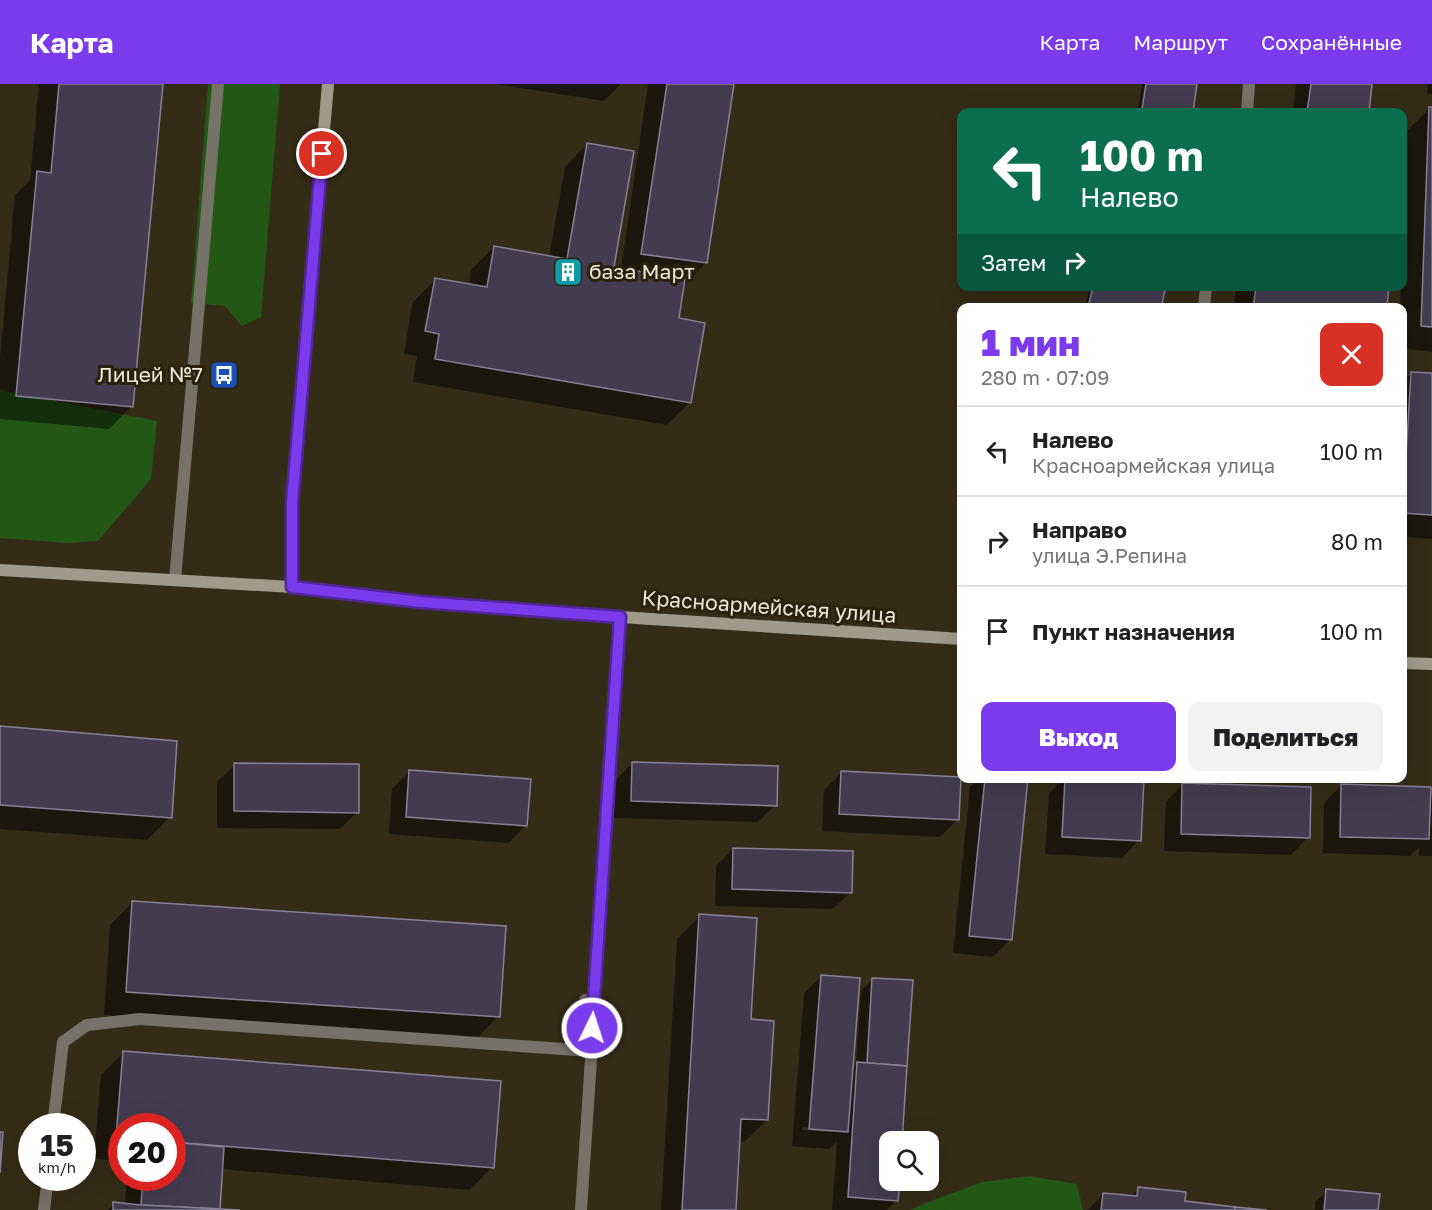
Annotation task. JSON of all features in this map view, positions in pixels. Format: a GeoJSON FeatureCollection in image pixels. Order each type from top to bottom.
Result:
{"type":"FeatureCollection","features":[{"type":"Feature","properties":{"kind":"main road"},"geometry":{"type":"LineString","coordinates":[[292,587],[292,503],[328,84]]}},
{"type":"Feature","properties":{"kind":"main road","name":"Красноармейская улица"},"geometry":{"type":"LineString","coordinates":[[0,570],[292,587],[421,602],[957,639]]}},
{"type":"Feature","properties":{"kind":"main road"},"geometry":{"type":"LineString","coordinates":[[1407,663],[1432,664]]}},
{"type":"Feature","properties":{"kind":"street"},"geometry":{"type":"LineString","coordinates":[[175,580],[218,84]]}},
{"type":"Feature","properties":{"kind":"street"},"geometry":{"type":"LineString","coordinates":[[1247,108],[1249,84]]}},
{"type":"Feature","properties":{"kind":"street"},"geometry":{"type":"LineString","coordinates":[[581,1210],[620,617]]}},
{"type":"Feature","properties":{"kind":"street"},"geometry":{"type":"LineString","coordinates":[[585,1000],[591,1051]]}},
{"type":"Feature","properties":{"kind":"street"},"geometry":{"type":"LineString","coordinates":[[55,1113],[63,1042],[87,1025],[140,1019],[591,1051]]}},
{"type":"Feature","properties":{"kind":"street"},"geometry":{"type":"LineString","coordinates":[[44,1210],[46,1191]]}},
{"type":"Feature","properties":{"kind":"green space"},"geometry":{"type":"Polygon","coordinates":[[[208,84],[280,84],[261,317],[242,326],[225,306],[191,303],[208,84]]]}},
{"type":"Feature","properties":{"kind":"green space"},"geometry":{"type":"Polygon","coordinates":[[[0,390],[157,421],[151,479],[98,541],[68,543],[0,538],[0,390]]]}},
{"type":"Feature","properties":{"kind":"green space"},"geometry":{"type":"Polygon","coordinates":[[[1030,1176],[1077,1184],[1083,1210],[911,1210],[982,1182],[1030,1176]]]}},
{"type":"Feature","properties":{"kind":"building"},"geometry":{"type":"Polygon","coordinates":[[[59,84],[163,84],[133,407],[16,396],[37,171],[51,173],[59,84]]]}},
{"type":"Feature","properties":{"kind":"building"},"geometry":{"type":"Polygon","coordinates":[[[667,84],[734,84],[707,263],[641,254],[667,84]]]}},
{"type":"Feature","properties":{"kind":"building"},"geometry":{"type":"Polygon","coordinates":[[[1146,84],[1197,84],[1194,108],[1142,108],[1146,84]]]}},
{"type":"Feature","properties":{"kind":"building"},"geometry":{"type":"Polygon","coordinates":[[[1311,84],[1372,84],[1369,108],[1308,108],[1311,84]]]}},
{"type":"Feature","properties":{"kind":"building"},"geometry":{"type":"Polygon","coordinates":[[[1429,107],[1432,107],[1432,327],[1421,326],[1429,107]]]}},
{"type":"Feature","properties":{"kind":"building","name":"база Март"},"geometry":{"type":"Polygon","coordinates":[[[587,143],[634,151],[614,267],[685,279],[679,318],[705,323],[691,403],[435,359],[439,334],[425,331],[435,278],[487,287],[494,246],[567,259],[587,143]]]}},
{"type":"Feature","properties":{"kind":"building"},"geometry":{"type":"Polygon","coordinates":[[[1092,291],[1165,291],[1162,303],[1089,303],[1092,291]]]}},
{"type":"Feature","properties":{"kind":"building"},"geometry":{"type":"Polygon","coordinates":[[[1255,291],[1389,291],[1387,303],[1254,303],[1255,291]]]}},
{"type":"Feature","properties":{"kind":"building"},"geometry":{"type":"Polygon","coordinates":[[[1411,372],[1432,373],[1432,515],[1407,513],[1407,440],[1411,372]]]}},
{"type":"Feature","properties":{"kind":"building"},"geometry":{"type":"Polygon","coordinates":[[[0,726],[177,741],[172,818],[0,805],[0,726]]]}},
{"type":"Feature","properties":{"kind":"building"},"geometry":{"type":"Polygon","coordinates":[[[632,762],[778,766],[777,806],[631,801],[632,762]]]}},
{"type":"Feature","properties":{"kind":"building"},"geometry":{"type":"Polygon","coordinates":[[[234,763],[359,764],[359,813],[234,811],[234,763]]]}},
{"type":"Feature","properties":{"kind":"building"},"geometry":{"type":"Polygon","coordinates":[[[409,770],[531,779],[527,826],[406,817],[409,770]]]}},
{"type":"Feature","properties":{"kind":"building"},"geometry":{"type":"Polygon","coordinates":[[[841,771],[957,777],[957,783],[961,783],[959,820],[839,814],[841,771]]]}},
{"type":"Feature","properties":{"kind":"building"},"geometry":{"type":"Polygon","coordinates":[[[984,783],[1028,783],[1012,940],[969,936],[984,783]]]}},
{"type":"Feature","properties":{"kind":"building"},"geometry":{"type":"Polygon","coordinates":[[[1065,783],[1144,783],[1141,841],[1062,837],[1065,783]]]}},
{"type":"Feature","properties":{"kind":"building"},"geometry":{"type":"Polygon","coordinates":[[[1182,783],[1311,787],[1310,838],[1181,834],[1182,783]]]}},
{"type":"Feature","properties":{"kind":"building"},"geometry":{"type":"Polygon","coordinates":[[[1341,784],[1431,787],[1429,839],[1340,837],[1341,784]]]}},
{"type":"Feature","properties":{"kind":"building"},"geometry":{"type":"Polygon","coordinates":[[[733,848],[853,851],[852,893],[732,889],[733,848]]]}},
{"type":"Feature","properties":{"kind":"building"},"geometry":{"type":"Polygon","coordinates":[[[132,901],[506,926],[500,1017],[126,992],[132,901]]]}},
{"type":"Feature","properties":{"kind":"building"},"geometry":{"type":"Polygon","coordinates":[[[699,914],[757,918],[751,1019],[774,1021],[768,1120],[741,1119],[736,1210],[682,1210],[699,914]]]}},
{"type":"Feature","properties":{"kind":"building"},"geometry":{"type":"Polygon","coordinates":[[[821,975],[860,978],[848,1132],[809,1129],[821,975]]]}},
{"type":"Feature","properties":{"kind":"building"},"geometry":{"type":"Polygon","coordinates":[[[872,978],[913,980],[907,1066],[867,1063],[872,978]]]}},
{"type":"Feature","properties":{"kind":"building"},"geometry":{"type":"Polygon","coordinates":[[[123,1051],[501,1081],[494,1168],[186,1143],[186,1113],[118,1113],[123,1051]]]}},
{"type":"Feature","properties":{"kind":"building"},"geometry":{"type":"Polygon","coordinates":[[[857,1062],[907,1066],[903,1131],[879,1131],[879,1191],[899,1191],[898,1201],[848,1197],[857,1062]]]}},
{"type":"Feature","properties":{"kind":"building"},"geometry":{"type":"Polygon","coordinates":[[[0,1132],[3,1132],[0,1173],[0,1132]]]}},
{"type":"Feature","properties":{"kind":"building"},"geometry":{"type":"Polygon","coordinates":[[[186,1143],[224,1147],[220,1209],[141,1205],[142,1191],[186,1191],[186,1143]]]}},
{"type":"Feature","properties":{"kind":"building"},"geometry":{"type":"Polygon","coordinates":[[[1138,1187],[1186,1192],[1185,1201],[1235,1207],[1235,1210],[1101,1210],[1103,1193],[1137,1196],[1138,1187]]]}},
{"type":"Feature","properties":{"kind":"building"},"geometry":{"type":"Polygon","coordinates":[[[1326,1189],[1380,1194],[1378,1210],[1324,1210],[1326,1189]]]}},
{"type":"Feature","properties":{"kind":"building"},"geometry":{"type":"Polygon","coordinates":[[[113,1202],[141,1205],[240,1210],[113,1210],[113,1202]]]}},
{"type":"Feature","properties":{"kind":"building"},"geometry":{"type":"Polygon","coordinates":[[[1235,1207],[1267,1210],[1235,1210],[1235,1207]]]}},
{"type":"Feature","properties":{"kind":"place","name":"база Март"},"geometry":{"type":"Point","coordinates":[568,272]}},
{"type":"Feature","properties":{"kind":"place","name":"Лицей №7"},"geometry":{"type":"Point","coordinates":[224,375]}},
{"type":"Feature","properties":{"kind":"route"},"geometry":{"type":"LineString","coordinates":[[322,154],[292,503],[292,587],[421,602],[620,617],[592,1028]]}}]}
